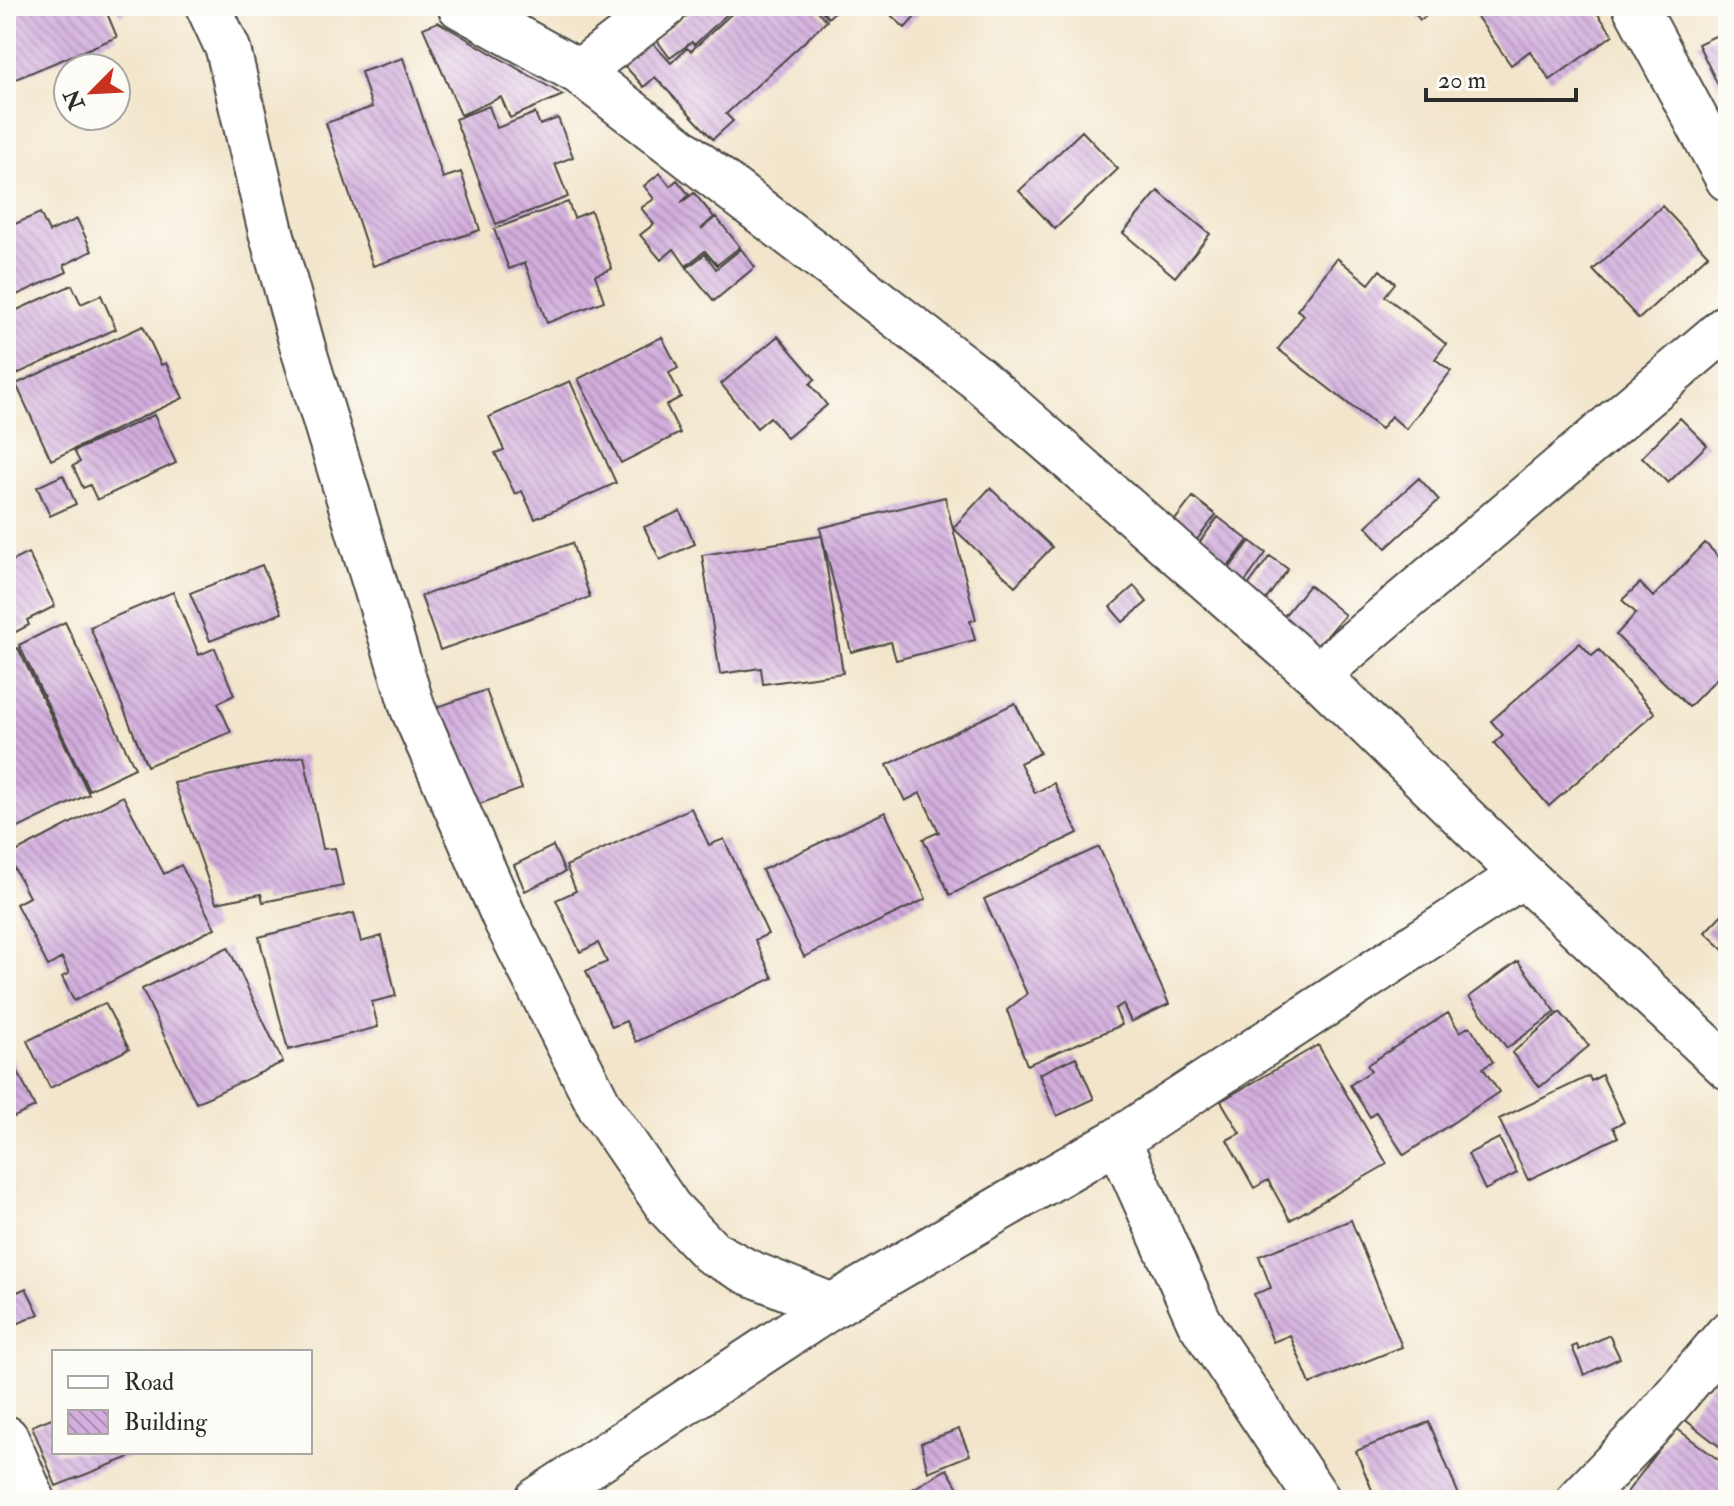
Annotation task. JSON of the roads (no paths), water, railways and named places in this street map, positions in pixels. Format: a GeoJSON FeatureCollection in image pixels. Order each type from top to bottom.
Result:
{"type":"FeatureCollection","features":[{"type":"Feature","properties":{"kind":"street"},"geometry":{"type":"LineString","coordinates":[[208,6],[228,49],[271,232],[303,348],[413,709],[505,919],[600,1107],[669,1208],[711,1252],[748,1272],[832,1306]]}},
{"type":"Feature","properties":{"kind":"street"},"geometry":{"type":"LineString","coordinates":[[460,6],[579,72],[976,377],[1317,675],[1523,875],[1728,1067]]}},
{"type":"Feature","properties":{"kind":"street"},"geometry":{"type":"LineString","coordinates":[[579,72],[665,6]]}},
{"type":"Feature","properties":{"kind":"street"},"geometry":{"type":"LineString","coordinates":[[1635,6],[1728,179]]}},
{"type":"Feature","properties":{"kind":"street"},"geometry":{"type":"LineString","coordinates":[[1317,675],[1728,326]]}},
{"type":"Feature","properties":{"kind":"street"},"geometry":{"type":"LineString","coordinates":[[537,1500],[832,1306],[1118,1140],[1523,875]]}},
{"type":"Feature","properties":{"kind":"street"},"geometry":{"type":"LineString","coordinates":[[1118,1140],[1199,1321],[1318,1500]]}},
{"type":"Feature","properties":{"kind":"street"},"geometry":{"type":"LineString","coordinates":[[1579,1500],[1651,1425],[1728,1334]]}},
{"type":"Feature","properties":{"kind":"street"},"geometry":{"type":"LineString","coordinates":[[6,1438],[33,1500]]}}]}
